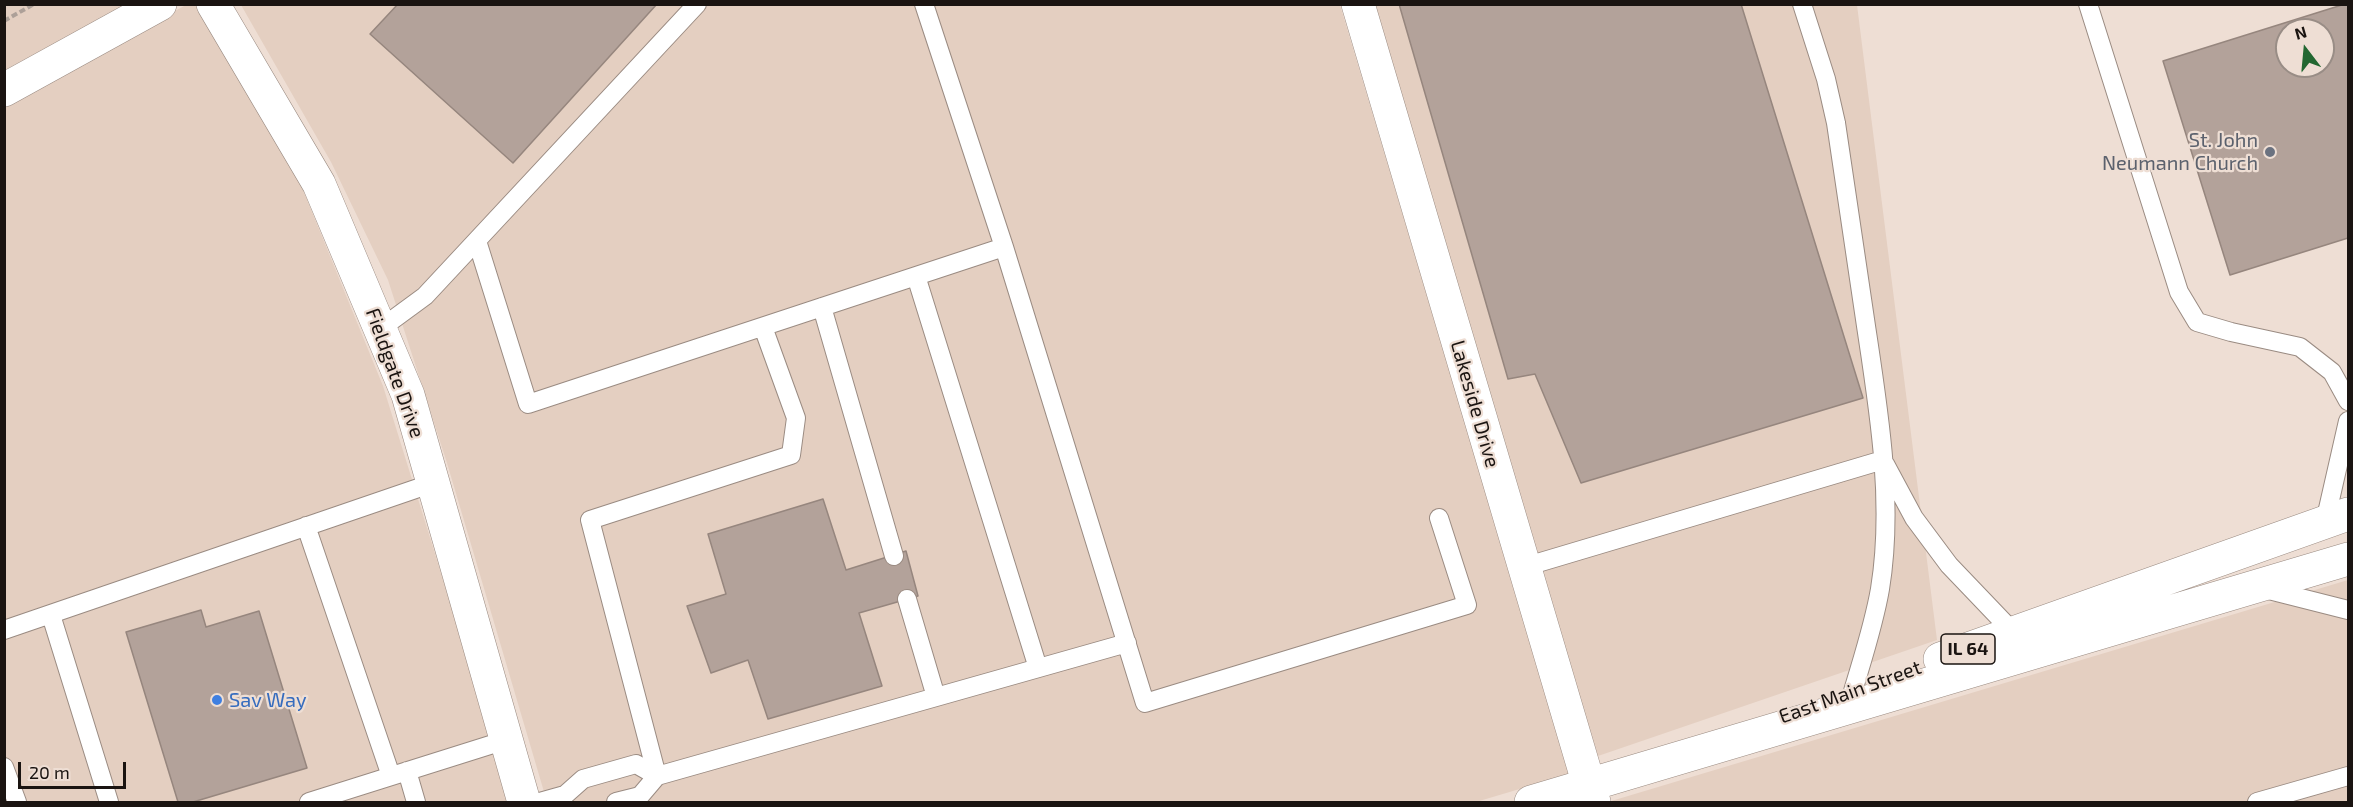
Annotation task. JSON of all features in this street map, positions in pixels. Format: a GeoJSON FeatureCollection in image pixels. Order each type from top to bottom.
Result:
{"type":"FeatureCollection","features":[{"type":"Feature","properties":{"kind":"street"},"geometry":{"type":"LineString","coordinates":[[4,90],[160,4]]}},
{"type":"Feature","properties":{"kind":"street","name":"Fieldgate Drive"},"geometry":{"type":"LineString","coordinates":[[213,4],[319,184],[408,395],[524,802]]}},
{"type":"Feature","properties":{"kind":"street","name":"Lakeside Drive"},"geometry":{"type":"LineString","coordinates":[[1358,4],[1591,794]]}},
{"type":"Feature","properties":{"kind":"street","name":"East Main Street"},"geometry":{"type":"LineString","coordinates":[[1591,794],[1853,691],[2337,518]]}},
{"type":"Feature","properties":{"kind":"street","name":"East Main Street"},"geometry":{"type":"LineString","coordinates":[[1531,802],[1591,794],[2349,559]]}},
{"type":"Feature","properties":{"kind":"lane"},"geometry":{"type":"LineString","coordinates":[[380,329],[425,296],[697,4]]}},
{"type":"Feature","properties":{"kind":"lane"},"geometry":{"type":"LineString","coordinates":[[924,4],[1005,247],[1145,702],[1467,605],[1439,518]]}},
{"type":"Feature","properties":{"kind":"lane"},"geometry":{"type":"LineString","coordinates":[[1802,4],[1826,79],[1836,123],[1879,408],[1883,460],[1885,523],[1880,588],[1870,634],[1853,691]]}},
{"type":"Feature","properties":{"kind":"lane"},"geometry":{"type":"LineString","coordinates":[[2088,4],[2179,292],[2197,322],[2300,347],[2332,372],[2349,401]]}},
{"type":"Feature","properties":{"kind":"lane"},"geometry":{"type":"LineString","coordinates":[[477,241],[528,404],[1005,247]]}},
{"type":"Feature","properties":{"kind":"lane"},"geometry":{"type":"LineString","coordinates":[[916,276],[1038,668]]}},
{"type":"Feature","properties":{"kind":"lane"},"geometry":{"type":"LineString","coordinates":[[822,307],[894,556]]}},
{"type":"Feature","properties":{"kind":"lane"},"geometry":{"type":"LineString","coordinates":[[657,776],[590,520],[791,455],[796,418],[763,327]]}},
{"type":"Feature","properties":{"kind":"lane"},"geometry":{"type":"LineString","coordinates":[[2337,518],[2349,421]]}},
{"type":"Feature","properties":{"kind":"lane"},"geometry":{"type":"LineString","coordinates":[[1524,567],[1883,460]]}},
{"type":"Feature","properties":{"kind":"lane"},"geometry":{"type":"LineString","coordinates":[[1883,460],[1914,518],[1949,565],[2014,633]]}},
{"type":"Feature","properties":{"kind":"lane"},"geometry":{"type":"LineString","coordinates":[[4,630],[433,483]]}},
{"type":"Feature","properties":{"kind":"lane"},"geometry":{"type":"LineString","coordinates":[[306,526],[399,774],[416,802]]}},
{"type":"Feature","properties":{"kind":"lane"},"geometry":{"type":"LineString","coordinates":[[2258,587],[2349,610]]}},
{"type":"Feature","properties":{"kind":"lane"},"geometry":{"type":"LineString","coordinates":[[907,599],[936,697]]}},
{"type":"Feature","properties":{"kind":"lane"},"geometry":{"type":"LineString","coordinates":[[51,615],[109,802]]}},
{"type":"Feature","properties":{"kind":"lane"},"geometry":{"type":"LineString","coordinates":[[616,802],[640,795],[657,776],[1127,643]]}},
{"type":"Feature","properties":{"kind":"lane"},"geometry":{"type":"LineString","coordinates":[[309,802],[506,740]]}},
{"type":"Feature","properties":{"kind":"lane"},"geometry":{"type":"LineString","coordinates":[[540,802],[569,799],[583,779],[636,764],[657,776]]}},
{"type":"Feature","properties":{"kind":"lane"},"geometry":{"type":"LineString","coordinates":[[4,767],[17,802]]}},
{"type":"Feature","properties":{"kind":"lane"},"geometry":{"type":"LineString","coordinates":[[2257,802],[2349,776]]}},
{"type":"Feature","properties":{"kind":"path"},"geometry":{"type":"LineString","coordinates":[[4,21],[34,4]]}},
{"type":"Feature","properties":{"kind":"shaded area"},"geometry":{"type":"Polygon","coordinates":[[[5,5],[127,5],[5,70],[5,5]]]}},
{"type":"Feature","properties":{"kind":"shaded area"},"geometry":{"type":"Polygon","coordinates":[[[186,5],[196,5],[301,185],[383,386],[512,802],[5,802],[4,103],[186,5]]]}},
{"type":"Feature","properties":{"kind":"shaded area"},"geometry":{"type":"Polygon","coordinates":[[[241,5],[1340,5],[1570,774],[1476,802],[547,802],[447,463],[388,280],[331,162],[241,5]]]}},
{"type":"Feature","properties":{"kind":"shaded area"},"geometry":{"type":"Polygon","coordinates":[[[1355,5],[1857,5],[1937,640],[1598,756],[1355,5]]]}},
{"type":"Feature","properties":{"kind":"shaded area"},"geometry":{"type":"Polygon","coordinates":[[[2348,580],[2348,802],[1608,802],[2348,580]]]}},
{"type":"Feature","properties":{"kind":"building"},"geometry":{"type":"Polygon","coordinates":[[[398,4],[657,4],[513,163],[370,34],[398,4]]]}},
{"type":"Feature","properties":{"kind":"building"},"geometry":{"type":"Polygon","coordinates":[[[1399,4],[1741,4],[1863,398],[1581,483],[1535,374],[1508,379],[1399,4]]]}},
{"type":"Feature","properties":{"kind":"building","name":"St. John Neumann Church"},"geometry":{"type":"Polygon","coordinates":[[[2348,4],[2348,238],[2230,275],[2163,61],[2275,26],[2275,78],[2335,78],[2335,18],[2300,18],[2348,4]]]}},
{"type":"Feature","properties":{"kind":"building"},"geometry":{"type":"Polygon","coordinates":[[[823,499],[846,570],[906,551],[918,596],[859,613],[882,686],[768,719],[748,660],[711,673],[687,606],[726,594],[708,534],[823,499]]]}},
{"type":"Feature","properties":{"kind":"building","name":"Sav Way"},"geometry":{"type":"Polygon","coordinates":[[[201,610],[206,627],[259,611],[307,768],[193,802],[178,802],[126,632],[201,610]]]}},
{"type":"Feature","properties":{"kind":"place","name":"St. John Neumann Church"},"geometry":{"type":"Point","coordinates":[2270,152]}},
{"type":"Feature","properties":{"kind":"place","name":"Sav Way"},"geometry":{"type":"Point","coordinates":[217,700]}}]}
